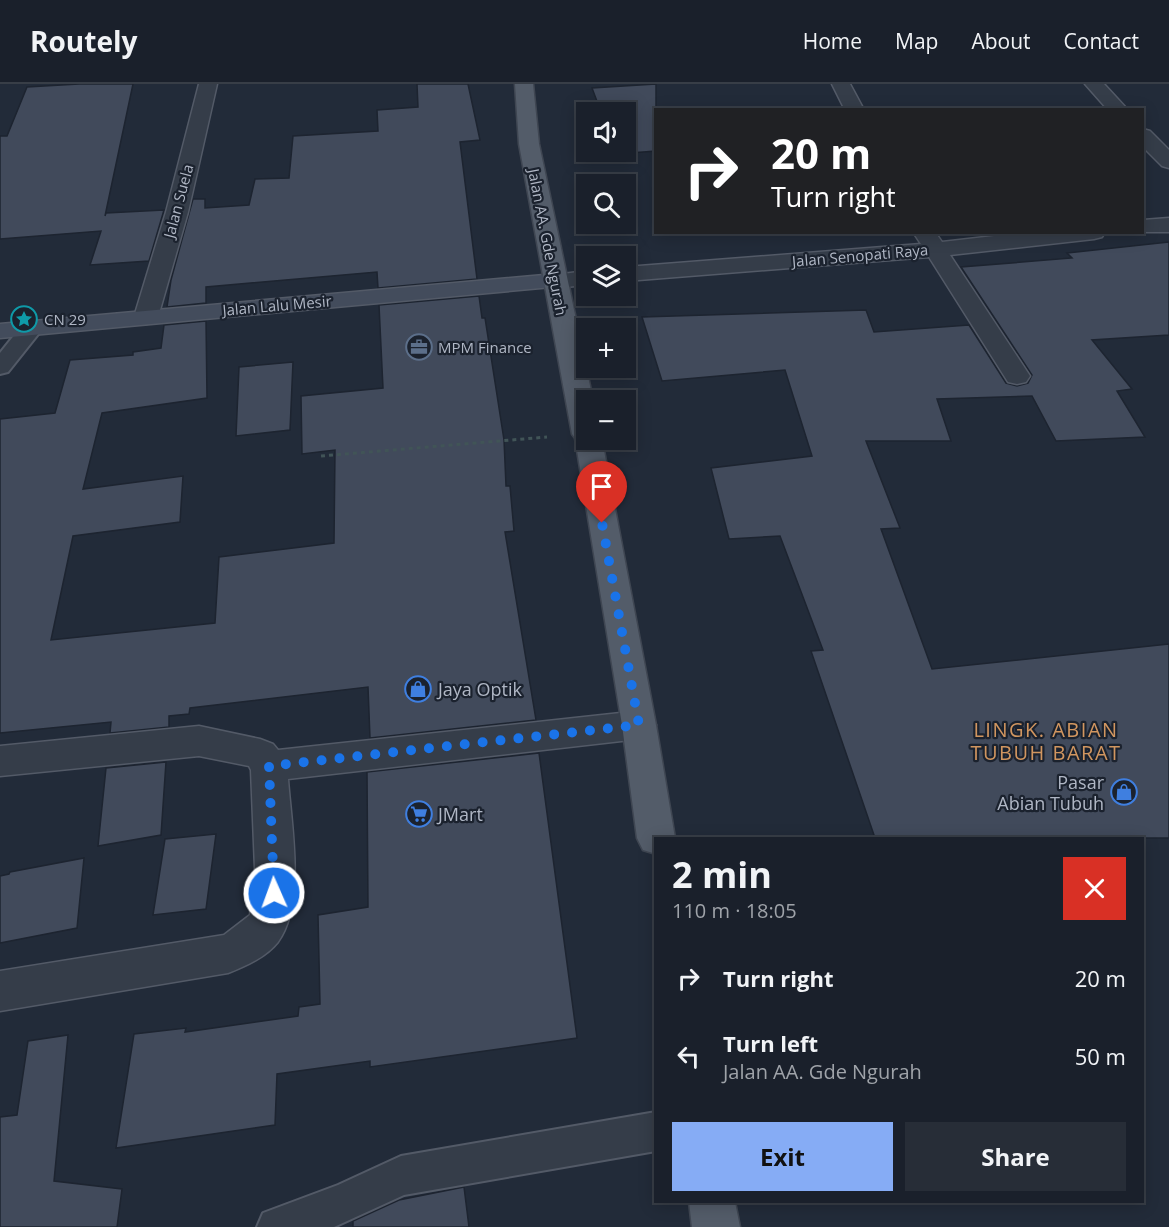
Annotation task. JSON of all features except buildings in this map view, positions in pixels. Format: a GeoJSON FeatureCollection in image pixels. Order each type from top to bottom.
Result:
{"type":"FeatureCollection","features":[{"type":"Feature","properties":{"kind":"main road","name":"Jalan AA. Gde Ngurah"},"geometry":{"type":"LineString","coordinates":[[524,84],[529,144],[577,390]]}},
{"type":"Feature","properties":{"kind":"main road"},"geometry":{"type":"LineString","coordinates":[[590,450],[639,725],[656,837]]}},
{"type":"Feature","properties":{"kind":"main road"},"geometry":{"type":"LineString","coordinates":[[712,1203],[716,1227]]}},
{"type":"Feature","properties":{"kind":"street","name":"Jalan Suela"},"geometry":{"type":"LineString","coordinates":[[146,317],[177,212],[208,84]]}},
{"type":"Feature","properties":{"kind":"street"},"geometry":{"type":"LineString","coordinates":[[841,84],[854,108]]}},
{"type":"Feature","properties":{"kind":"street"},"geometry":{"type":"LineString","coordinates":[[1094,84],[1117,108]]}},
{"type":"Feature","properties":{"kind":"street"},"geometry":{"type":"LineString","coordinates":[[1144,136],[1169,162]]}},
{"type":"Feature","properties":{"kind":"street"},"geometry":{"type":"LineString","coordinates":[[1144,227],[1169,225]]}},
{"type":"Feature","properties":{"kind":"street","name":"Jalan Senopati Raya"},"geometry":{"type":"LineString","coordinates":[[636,273],[929,241],[1057,234]]}},
{"type":"Feature","properties":{"kind":"street"},"geometry":{"type":"LineString","coordinates":[[929,241],[1017,376]]}},
{"type":"Feature","properties":{"kind":"street"},"geometry":{"type":"LineString","coordinates":[[555,281],[576,279]]}},
{"type":"Feature","properties":{"kind":"street","name":"Jalan Lalu Mesir"},"geometry":{"type":"LineString","coordinates":[[0,331],[555,281]]}},
{"type":"Feature","properties":{"kind":"street"},"geometry":{"type":"LineString","coordinates":[[269,766],[639,725]]}},
{"type":"Feature","properties":{"kind":"street"},"geometry":{"type":"LineString","coordinates":[[0,761],[199,741],[260,754],[269,766],[274,893],[267,924],[247,944],[228,954],[0,991]]}},
{"type":"Feature","properties":{"kind":"lane"},"geometry":{"type":"LineString","coordinates":[[0,367],[32,328]]}},
{"type":"Feature","properties":{"kind":"lane"},"geometry":{"type":"LineString","coordinates":[[277,1227],[345,1203],[401,1176],[654,1131]]}},
{"type":"Feature","properties":{"kind":"path"},"geometry":{"type":"LineString","coordinates":[[321,456],[553,436]]}},
{"type":"Feature","properties":{"kind":"place","name":"CN 29"},"geometry":{"type":"Point","coordinates":[24,319]}},
{"type":"Feature","properties":{"kind":"place","name":"MPM Finance"},"geometry":{"type":"Point","coordinates":[419,347]}},
{"type":"Feature","properties":{"kind":"place","name":"Jaya Optik"},"geometry":{"type":"Point","coordinates":[418,689]}},
{"type":"Feature","properties":{"kind":"place","name":"Pasar Abian Tubuh"},"geometry":{"type":"Point","coordinates":[1124,792]}},
{"type":"Feature","properties":{"kind":"place","name":"JMart"},"geometry":{"type":"Point","coordinates":[419,814]}},
{"type":"Feature","properties":{"kind":"district","name":"LINGK. ABIAN TUBUH BARAT"},"geometry":{"type":"Point","coordinates":[1046,740]}},
{"type":"Feature","properties":{"kind":"route"},"geometry":{"type":"LineString","coordinates":[[274,893],[269,766],[639,725],[602,523]]}}]}
